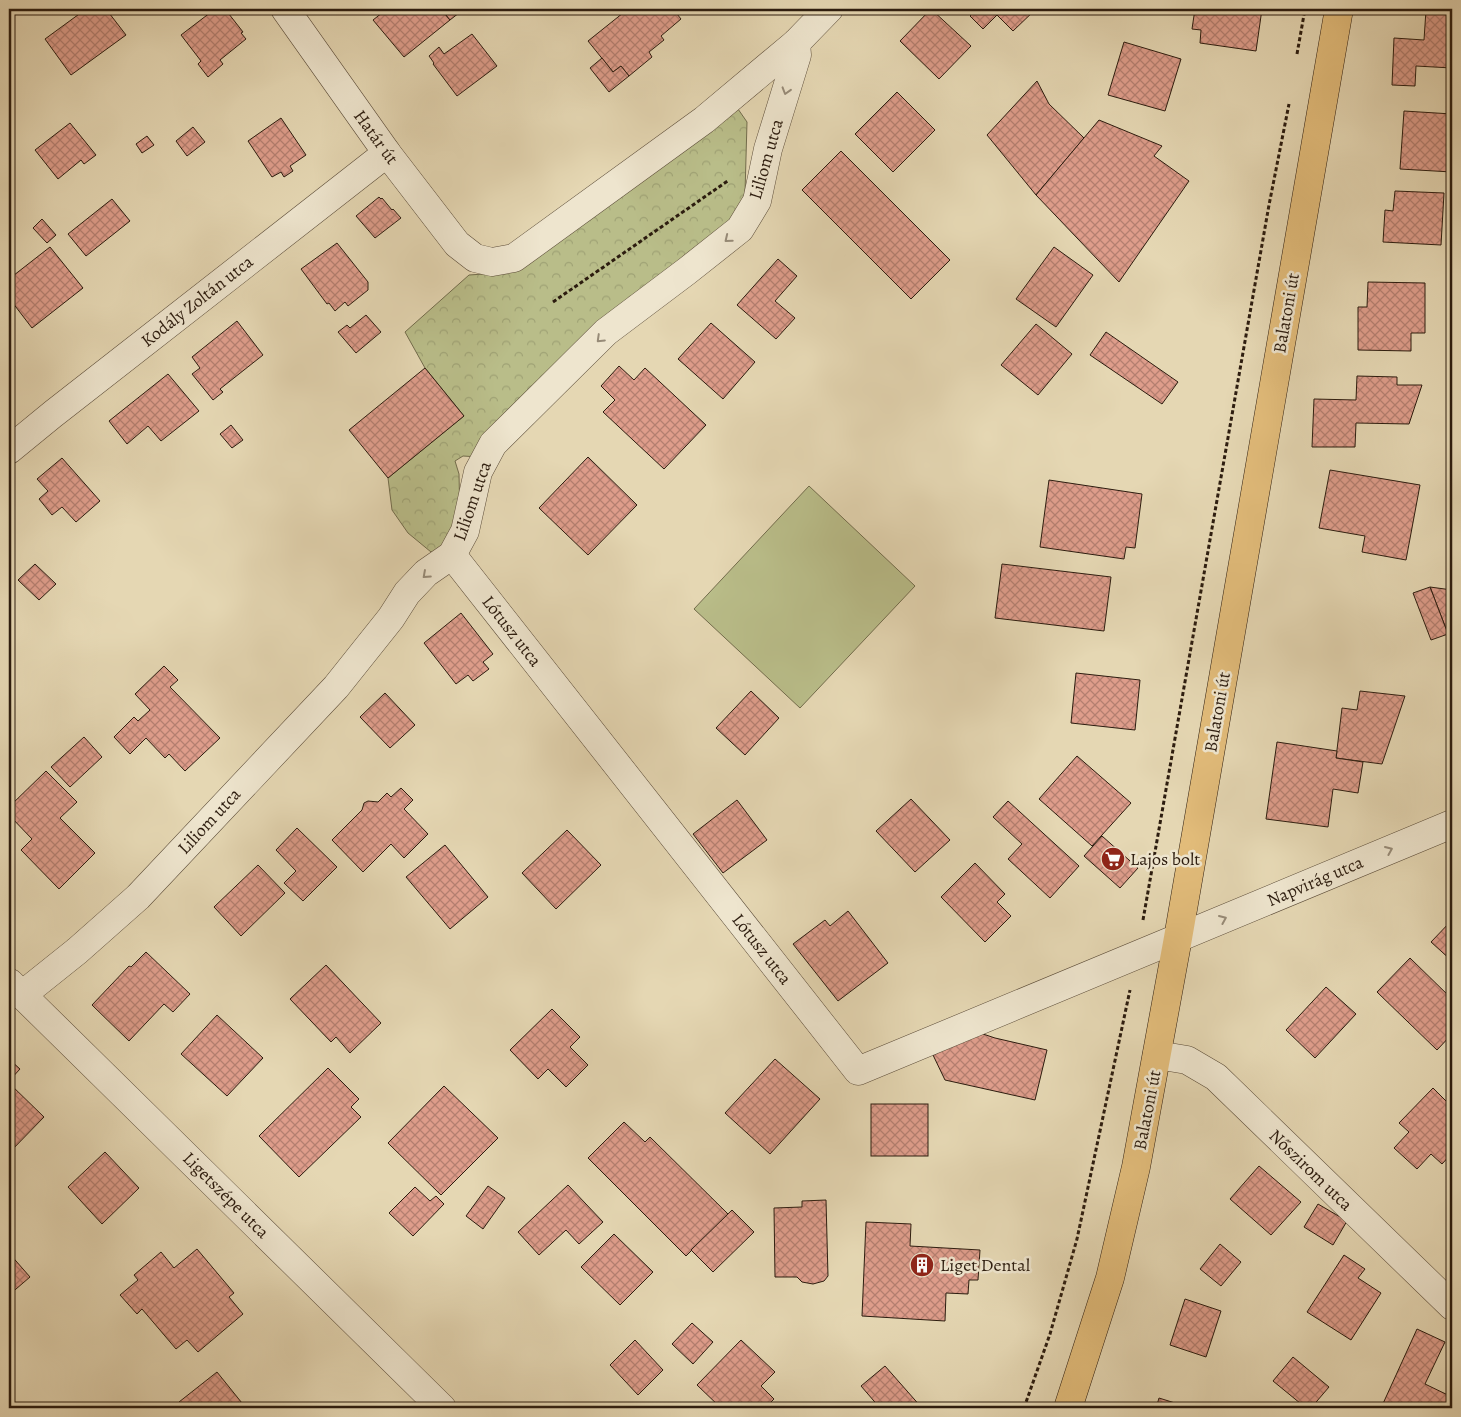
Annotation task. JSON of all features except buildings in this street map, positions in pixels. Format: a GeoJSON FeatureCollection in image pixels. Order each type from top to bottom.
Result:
{"type":"FeatureCollection","features":[{"type":"Feature","properties":{"kind":"main road","name":"Balatoni út"},"geometry":{"type":"LineString","coordinates":[[1068,1408],[1110,1278],[1136,1167],[1178,938],[1339,9]]}},
{"type":"Feature","properties":{"kind":"street","name":"Határ út"},"geometry":{"type":"LineString","coordinates":[[285,9],[386,153],[457,244],[475,258],[492,262],[514,258],[704,120],[796,44]]}},
{"type":"Feature","properties":{"kind":"street"},"geometry":{"type":"LineString","coordinates":[[796,44],[829,9]]}},
{"type":"Feature","properties":{"kind":"street","name":"Liliom utca"},"geometry":{"type":"LineString","coordinates":[[16,989],[77,951],[138,897],[336,687],[391,618],[407,593],[426,573],[452,555],[465,531],[478,472],[493,444],[606,332],[687,272],[740,229],[757,201],[768,149],[797,55],[796,44]]}},
{"type":"Feature","properties":{"kind":"street","name":"Kodály Zoltán utca"},"geometry":{"type":"LineString","coordinates":[[9,450],[386,153]]}},
{"type":"Feature","properties":{"kind":"street","name":"Lótusz utca"},"geometry":{"type":"LineString","coordinates":[[452,555],[858,1071],[1178,938]]}},
{"type":"Feature","properties":{"kind":"street","name":"Napvirág utca"},"geometry":{"type":"LineString","coordinates":[[1178,938],[1452,824]]}},
{"type":"Feature","properties":{"kind":"street","name":"Ligetszépe utca"},"geometry":{"type":"LineString","coordinates":[[16,989],[442,1408]]}},
{"type":"Feature","properties":{"kind":"street","name":"Nőszirom utca"},"geometry":{"type":"LineString","coordinates":[[1157,1055],[1187,1060],[1216,1077],[1452,1306]]}},
{"type":"Feature","properties":{"kind":"path"},"geometry":{"type":"LineString","coordinates":[[1297,57],[1305,9]]}},
{"type":"Feature","properties":{"kind":"path"},"geometry":{"type":"LineString","coordinates":[[1024,1408],[1050,1334],[1077,1239],[1123,1029],[1202,592],[1268,205],[1291,95]]}},
{"type":"Feature","properties":{"kind":"path"},"geometry":{"type":"LineString","coordinates":[[553,302],[735,176],[768,149]]}},
{"type":"Feature","properties":{"kind":"green space"},"geometry":{"type":"Polygon","coordinates":[[[738,109],[747,122],[745,193],[740,229],[479,457],[463,456],[455,461],[459,474],[460,520],[446,553],[431,552],[408,533],[392,510],[388,478],[464,416],[425,368],[405,332],[469,275],[498,273],[738,109]]]}},
{"type":"Feature","properties":{"kind":"green space"},"geometry":{"type":"Polygon","coordinates":[[[809,486],[915,586],[800,708],[694,609],[809,486]]]}},
{"type":"Feature","properties":{"kind":"place","name":"Lajos bolt"},"geometry":{"type":"Point","coordinates":[1113,859]}},
{"type":"Feature","properties":{"kind":"place","name":"Liget Dental"},"geometry":{"type":"Point","coordinates":[922,1265]}}]}
